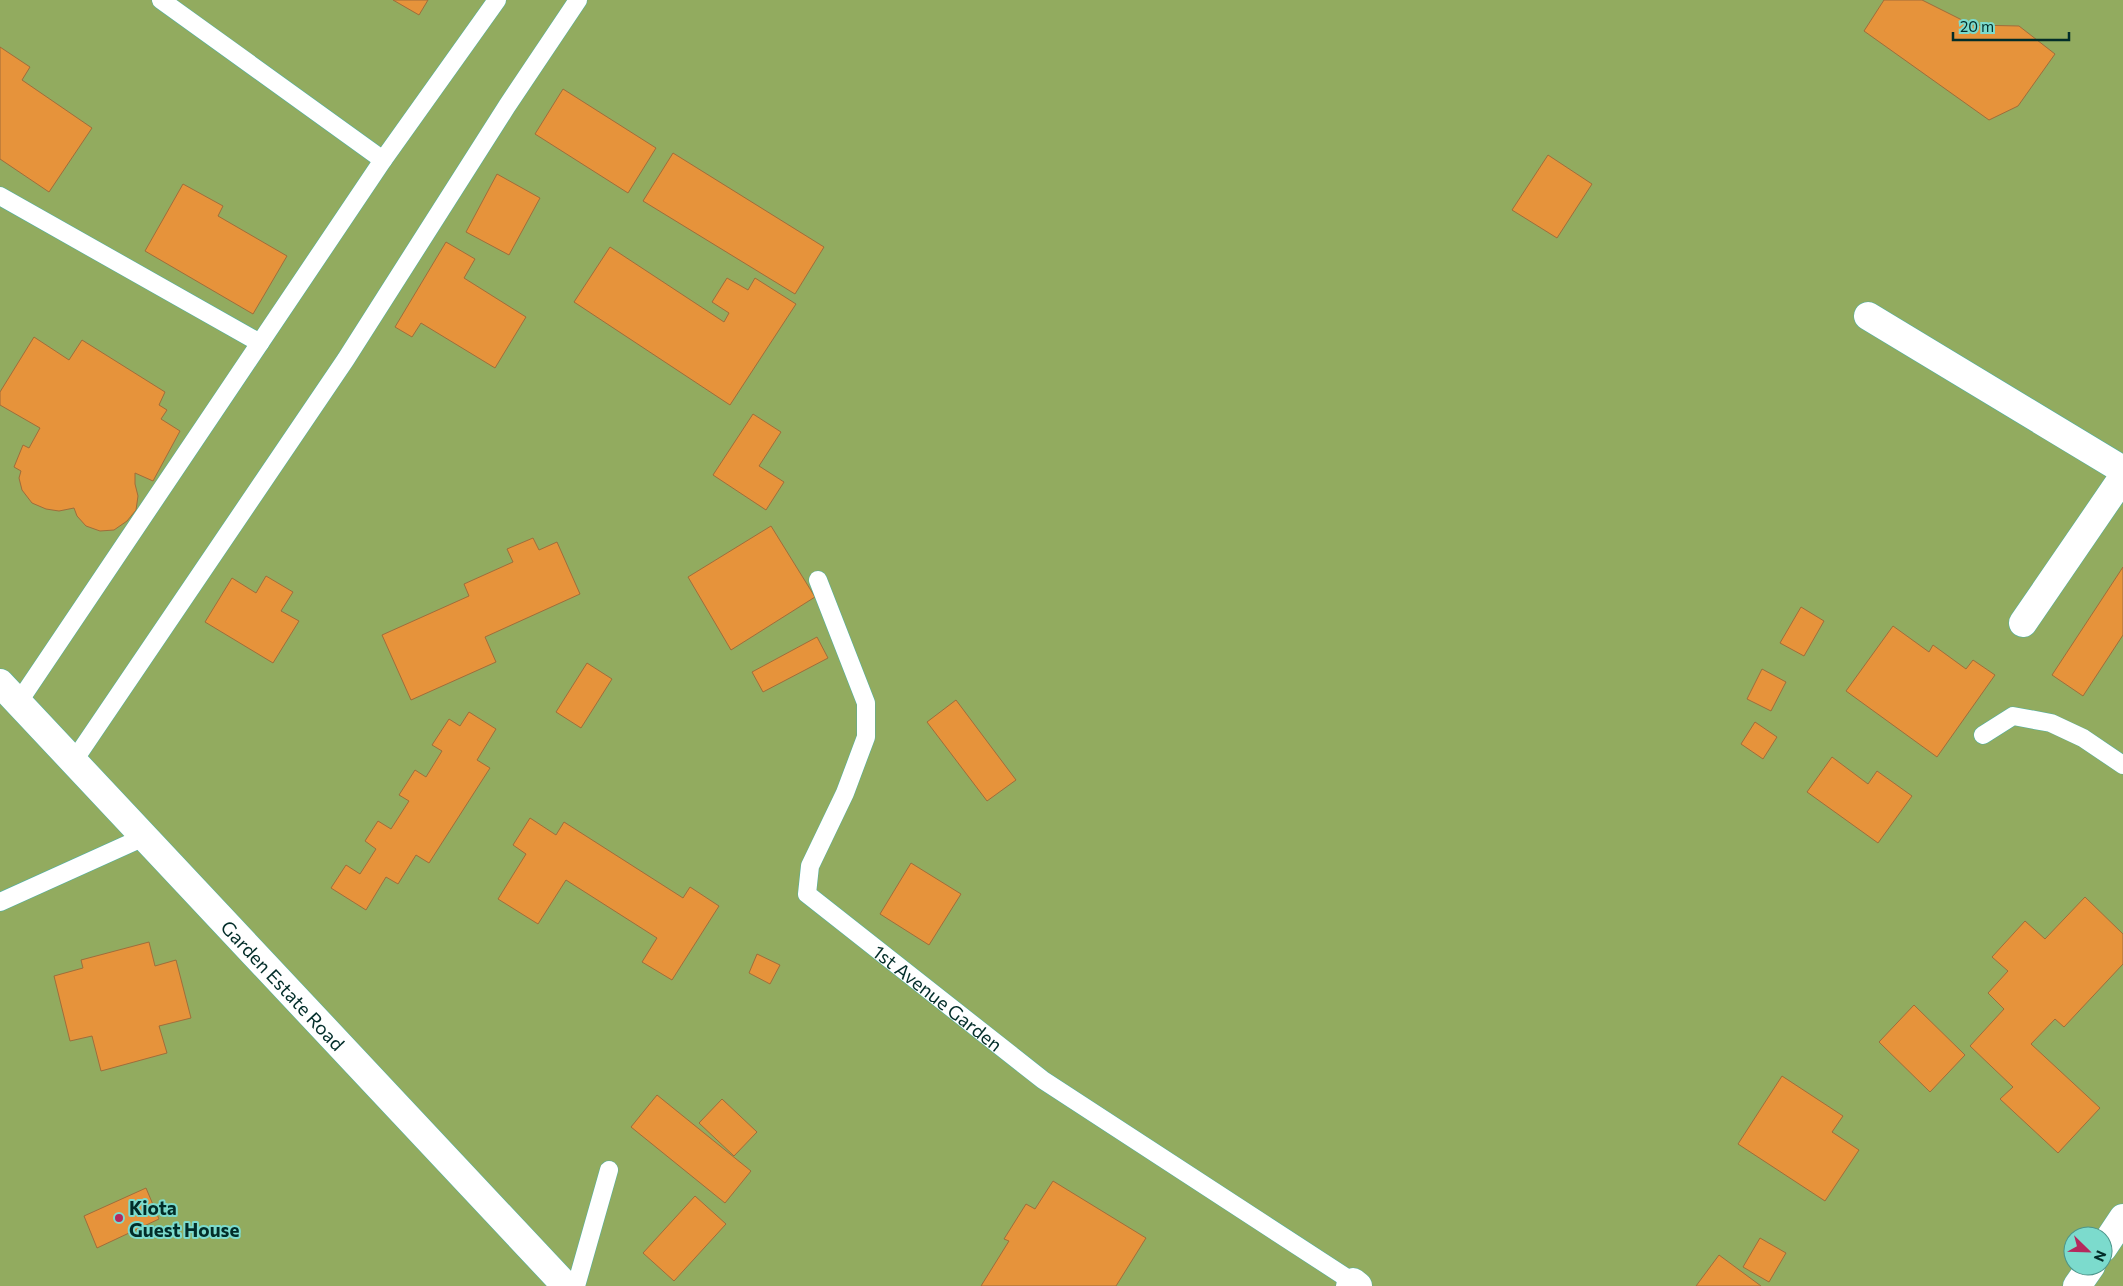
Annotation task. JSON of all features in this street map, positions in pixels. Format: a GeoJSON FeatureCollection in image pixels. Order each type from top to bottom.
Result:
{"type":"FeatureCollection","features":[{"type":"Feature","properties":{"kind":"street"},"geometry":{"type":"LineString","coordinates":[[1868,316],[2123,470]]}},
{"type":"Feature","properties":{"kind":"street"},"geometry":{"type":"LineString","coordinates":[[2023,623],[2123,477]]}},
{"type":"Feature","properties":{"kind":"street","name":"Garden Estate Road"},"geometry":{"type":"LineString","coordinates":[[0,683],[566,1286]]}},
{"type":"Feature","properties":{"kind":"street"},"geometry":{"type":"LineString","coordinates":[[2113,1233],[2123,1218]]}},
{"type":"Feature","properties":{"kind":"lane"},"geometry":{"type":"LineString","coordinates":[[161,0],[383,160]]}},
{"type":"Feature","properties":{"kind":"lane"},"geometry":{"type":"LineString","coordinates":[[18,704],[383,160],[497,0]]}},
{"type":"Feature","properties":{"kind":"lane"},"geometry":{"type":"LineString","coordinates":[[73,762],[346,359],[507,106],[578,0]]}},
{"type":"Feature","properties":{"kind":"lane"},"geometry":{"type":"LineString","coordinates":[[0,196],[260,343]]}},
{"type":"Feature","properties":{"kind":"lane","name":"1st Avenue Garden"},"geometry":{"type":"LineString","coordinates":[[818,580],[866,703],[866,737],[846,793],[810,866],[807,894],[1043,1080],[1354,1285]]}},
{"type":"Feature","properties":{"kind":"lane"},"geometry":{"type":"LineString","coordinates":[[1983,735],[2013,716],[2051,723],[2083,738],[2123,766]]}},
{"type":"Feature","properties":{"kind":"lane"},"geometry":{"type":"LineString","coordinates":[[0,902],[144,837]]}},
{"type":"Feature","properties":{"kind":"lane"},"geometry":{"type":"LineString","coordinates":[[576,1286],[609,1170]]}},
{"type":"Feature","properties":{"kind":"green space"},"geometry":{"type":"Polygon","coordinates":[[[0,0],[2123,0],[2123,1286],[0,1286],[0,0]]]}},
{"type":"Feature","properties":{"kind":"building"},"geometry":{"type":"Polygon","coordinates":[[[393,0],[428,0],[419,15],[393,0]]]}},
{"type":"Feature","properties":{"kind":"building"},"geometry":{"type":"Polygon","coordinates":[[[1884,0],[1922,0],[1972,25],[2019,26],[2055,54],[2018,106],[1989,120],[1864,31],[1884,0]]]}},
{"type":"Feature","properties":{"kind":"building"},"geometry":{"type":"Polygon","coordinates":[[[0,47],[30,67],[22,80],[92,128],[49,192],[0,159],[0,47]]]}},
{"type":"Feature","properties":{"kind":"building"},"geometry":{"type":"Polygon","coordinates":[[[563,89],[656,148],[628,193],[535,134],[563,89]]]}},
{"type":"Feature","properties":{"kind":"building"},"geometry":{"type":"Polygon","coordinates":[[[673,153],[824,247],[795,294],[643,201],[673,153]]]}},
{"type":"Feature","properties":{"kind":"building"},"geometry":{"type":"Polygon","coordinates":[[[1548,155],[1592,184],[1557,238],[1512,210],[1548,155]]]}},
{"type":"Feature","properties":{"kind":"building"},"geometry":{"type":"Polygon","coordinates":[[[497,174],[540,198],[509,255],[466,232],[497,174]]]}},
{"type":"Feature","properties":{"kind":"building"},"geometry":{"type":"Polygon","coordinates":[[[183,184],[223,206],[218,216],[287,256],[253,314],[145,251],[183,184]]]}},
{"type":"Feature","properties":{"kind":"building"},"geometry":{"type":"Polygon","coordinates":[[[446,242],[475,259],[464,278],[526,317],[495,368],[421,323],[412,337],[395,327],[446,242]]]}},
{"type":"Feature","properties":{"kind":"building"},"geometry":{"type":"Polygon","coordinates":[[[610,247],[724,322],[729,313],[712,302],[727,278],[748,290],[755,278],[796,304],[730,405],[574,302],[610,247]]]}},
{"type":"Feature","properties":{"kind":"building"},"geometry":{"type":"Polygon","coordinates":[[[34,337],[69,360],[82,340],[165,392],[159,405],[167,410],[161,419],[180,431],[153,481],[135,473],[138,496],[136,510],[127,521],[114,530],[100,531],[86,526],[77,516],[74,508],[59,511],[46,509],[32,503],[22,490],[19,478],[21,471],[14,467],[23,445],[29,448],[40,428],[0,405],[0,392],[34,337]]]}},
{"type":"Feature","properties":{"kind":"building"},"geometry":{"type":"Polygon","coordinates":[[[753,414],[781,432],[759,466],[784,482],[766,510],[713,475],[753,414]]]}},
{"type":"Feature","properties":{"kind":"building"},"geometry":{"type":"Polygon","coordinates":[[[771,526],[815,597],[731,650],[688,577],[771,526]]]}},
{"type":"Feature","properties":{"kind":"building"},"geometry":{"type":"Polygon","coordinates":[[[533,538],[539,550],[557,542],[580,594],[485,637],[496,662],[411,700],[382,635],[469,596],[464,584],[513,562],[507,549],[533,538]]]}},
{"type":"Feature","properties":{"kind":"building"},"geometry":{"type":"Polygon","coordinates":[[[2123,567],[2123,635],[2083,696],[2052,675],[2123,567]]]}},
{"type":"Feature","properties":{"kind":"building"},"geometry":{"type":"Polygon","coordinates":[[[266,576],[293,592],[281,611],[299,621],[273,663],[205,622],[232,578],[256,593],[266,576]]]}},
{"type":"Feature","properties":{"kind":"building"},"geometry":{"type":"Polygon","coordinates":[[[1801,607],[1824,621],[1804,656],[1780,643],[1801,607]]]}},
{"type":"Feature","properties":{"kind":"building"},"geometry":{"type":"Polygon","coordinates":[[[1893,626],[1929,652],[1933,645],[1966,669],[1973,660],[1995,675],[1937,757],[1846,691],[1893,626]]]}},
{"type":"Feature","properties":{"kind":"building"},"geometry":{"type":"Polygon","coordinates":[[[817,637],[828,658],[763,692],[752,672],[817,637]]]}},
{"type":"Feature","properties":{"kind":"building"},"geometry":{"type":"Polygon","coordinates":[[[587,663],[612,679],[581,728],[556,712],[587,663]]]}},
{"type":"Feature","properties":{"kind":"building"},"geometry":{"type":"Polygon","coordinates":[[[1762,669],[1786,682],[1771,711],[1747,699],[1762,669]]]}},
{"type":"Feature","properties":{"kind":"building"},"geometry":{"type":"Polygon","coordinates":[[[956,700],[1016,780],[987,801],[927,722],[956,700]]]}},
{"type":"Feature","properties":{"kind":"building"},"geometry":{"type":"Polygon","coordinates":[[[469,712],[496,729],[477,760],[490,768],[429,863],[416,855],[398,884],[386,877],[366,910],[331,888],[346,865],[360,874],[376,849],[365,841],[378,821],[391,829],[409,801],[399,795],[415,770],[426,777],[442,751],[432,745],[449,719],[460,726],[469,712]]]}},
{"type":"Feature","properties":{"kind":"building"},"geometry":{"type":"Polygon","coordinates":[[[1755,722],[1777,737],[1763,759],[1741,744],[1755,722]]]}},
{"type":"Feature","properties":{"kind":"building"},"geometry":{"type":"Polygon","coordinates":[[[1832,757],[1868,784],[1877,771],[1912,796],[1878,843],[1807,792],[1832,757]]]}},
{"type":"Feature","properties":{"kind":"building"},"geometry":{"type":"Polygon","coordinates":[[[530,818],[556,835],[564,822],[683,898],[690,887],[719,906],[672,980],[642,962],[657,938],[566,880],[538,924],[498,899],[526,854],[513,845],[530,818]]]}},
{"type":"Feature","properties":{"kind":"building"},"geometry":{"type":"Polygon","coordinates":[[[911,863],[961,894],[929,945],[880,914],[911,863]]]}},
{"type":"Feature","properties":{"kind":"building"},"geometry":{"type":"Polygon","coordinates":[[[2085,897],[2123,934],[2123,964],[2064,1027],[2055,1019],[2031,1044],[2100,1108],[2058,1153],[2000,1099],[2013,1087],[1970,1046],[2004,1009],[1988,993],[2008,971],[1992,957],[2025,921],[2045,939],[2085,897]]]}},
{"type":"Feature","properties":{"kind":"building"},"geometry":{"type":"Polygon","coordinates":[[[149,942],[155,966],[176,960],[191,1018],[159,1026],[167,1053],[101,1071],[92,1036],[70,1041],[54,976],[83,968],[81,960],[149,942]]]}},
{"type":"Feature","properties":{"kind":"building"},"geometry":{"type":"Polygon","coordinates":[[[757,954],[780,965],[770,984],[749,973],[757,954]]]}},
{"type":"Feature","properties":{"kind":"building"},"geometry":{"type":"Polygon","coordinates":[[[1914,1005],[1965,1055],[1930,1092],[1879,1042],[1914,1005]]]}},
{"type":"Feature","properties":{"kind":"building"},"geometry":{"type":"Polygon","coordinates":[[[1782,1076],[1843,1116],[1832,1132],[1859,1150],[1825,1201],[1738,1144],[1782,1076]]]}},
{"type":"Feature","properties":{"kind":"building"},"geometry":{"type":"Polygon","coordinates":[[[657,1095],[751,1171],[725,1203],[631,1127],[657,1095]]]}},
{"type":"Feature","properties":{"kind":"building"},"geometry":{"type":"Polygon","coordinates":[[[722,1099],[757,1132],[734,1156],[699,1123],[722,1099]]]}},
{"type":"Feature","properties":{"kind":"building"},"geometry":{"type":"Polygon","coordinates":[[[1053,1181],[1146,1238],[1116,1286],[981,1286],[1009,1241],[1004,1239],[1026,1204],[1035,1209],[1053,1181]]]}},
{"type":"Feature","properties":{"kind":"building"},"geometry":{"type":"Polygon","coordinates":[[[146,1188],[159,1219],[97,1248],[84,1216],[146,1188]]]}},
{"type":"Feature","properties":{"kind":"building"},"geometry":{"type":"Polygon","coordinates":[[[695,1196],[726,1224],[674,1281],[643,1253],[695,1196]]]}},
{"type":"Feature","properties":{"kind":"building"},"geometry":{"type":"Polygon","coordinates":[[[1760,1238],[1786,1253],[1769,1282],[1743,1267],[1760,1238]]]}},
{"type":"Feature","properties":{"kind":"building"},"geometry":{"type":"Polygon","coordinates":[[[1719,1255],[1761,1286],[1696,1286],[1719,1255]]]}},
{"type":"Feature","properties":{"kind":"place","name":"Kiota Guest House"},"geometry":{"type":"Point","coordinates":[119,1218]}}]}
